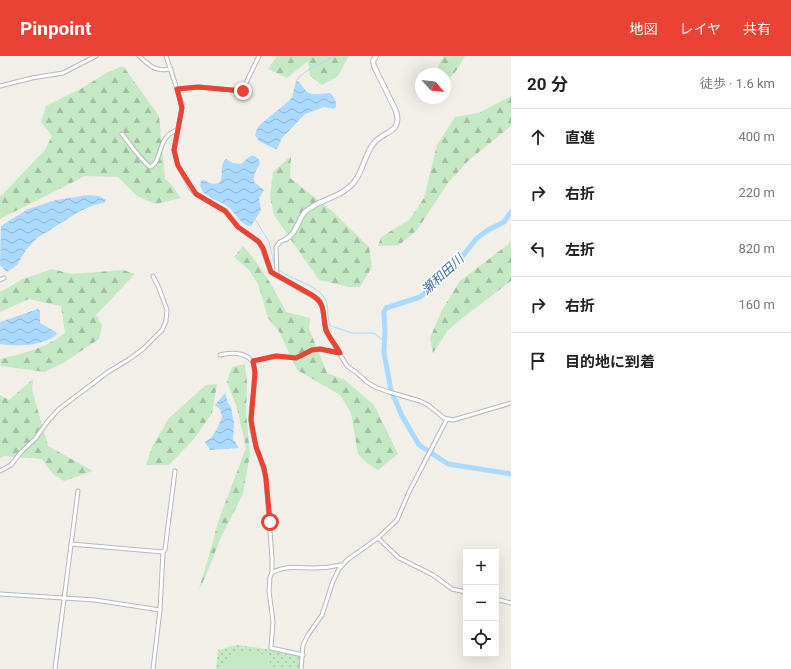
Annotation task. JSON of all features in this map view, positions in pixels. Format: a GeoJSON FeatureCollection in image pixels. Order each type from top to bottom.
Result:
{"type":"FeatureCollection","features":[{"type":"Feature","properties":{"kind":"street"},"geometry":{"type":"LineString","coordinates":[[0,86],[32,78],[63,73],[85,60],[96,56]]}},
{"type":"Feature","properties":{"kind":"street"},"geometry":{"type":"LineString","coordinates":[[139,56],[148,64],[157,69],[171,70]]}},
{"type":"Feature","properties":{"kind":"street"},"geometry":{"type":"LineString","coordinates":[[166,56],[182,108],[174,150],[175,158],[193,191],[201,198],[225,211],[238,227],[258,241],[263,248],[270,271],[319,300],[322,306],[326,330],[346,365],[369,383],[385,391],[420,401],[447,419],[453,420],[511,403]]}},
{"type":"Feature","properties":{"kind":"street"},"geometry":{"type":"LineString","coordinates":[[177,89],[198,87],[242,91],[259,56]]}},
{"type":"Feature","properties":{"kind":"street"},"geometry":{"type":"LineString","coordinates":[[277,276],[276,247],[279,243],[293,234],[301,218],[308,209],[338,195],[350,187],[357,178],[373,144],[390,132],[397,123],[398,118],[396,112],[374,66],[373,61],[376,56]]}},
{"type":"Feature","properties":{"kind":"street"},"geometry":{"type":"LineString","coordinates":[[122,134],[138,155],[150,167],[155,162],[164,140],[171,133],[177,130]]}},
{"type":"Feature","properties":{"kind":"street"},"geometry":{"type":"LineString","coordinates":[[0,471],[9,468],[21,452],[35,439],[56,412],[108,372],[128,360],[143,348],[163,328],[167,319],[167,310],[153,276]]}},
{"type":"Feature","properties":{"kind":"street"},"geometry":{"type":"LineString","coordinates":[[0,280],[4,278]]}},
{"type":"Feature","properties":{"kind":"street"},"geometry":{"type":"LineString","coordinates":[[220,355],[226,353],[240,354],[253,361],[276,356],[296,358],[312,350],[320,349],[340,353]]}},
{"type":"Feature","properties":{"kind":"street"},"geometry":{"type":"LineString","coordinates":[[253,361],[255,373],[251,420],[256,447],[264,468],[266,479],[272,573],[270,577],[269,591],[273,622],[270,647],[303,656]]}},
{"type":"Feature","properties":{"kind":"street"},"geometry":{"type":"LineString","coordinates":[[300,669],[304,641],[322,615],[333,581],[342,564],[378,538],[399,518],[409,492],[447,419]]}},
{"type":"Feature","properties":{"kind":"street"},"geometry":{"type":"LineString","coordinates":[[153,669],[160,610],[163,552],[165,550],[175,471]]}},
{"type":"Feature","properties":{"kind":"street"},"geometry":{"type":"LineString","coordinates":[[55,669],[63,597],[78,491]]}},
{"type":"Feature","properties":{"kind":"street"},"geometry":{"type":"LineString","coordinates":[[378,538],[398,558],[433,575],[452,589],[463,591]]}},
{"type":"Feature","properties":{"kind":"street"},"geometry":{"type":"LineString","coordinates":[[71,544],[163,552]]}},
{"type":"Feature","properties":{"kind":"street"},"geometry":{"type":"LineString","coordinates":[[272,573],[277,570],[288,568],[316,568],[342,564]]}},
{"type":"Feature","properties":{"kind":"street"},"geometry":{"type":"LineString","coordinates":[[0,594],[95,600],[160,610]]}},
{"type":"Feature","properties":{"kind":"street"},"geometry":{"type":"LineString","coordinates":[[499,599],[511,603]]}},
{"type":"Feature","properties":{"kind":"green space"},"geometry":{"type":"Polygon","coordinates":[[[277,56],[349,56],[338,76],[322,85],[310,76],[308,61],[287,78],[268,69],[277,56]]]}},
{"type":"Feature","properties":{"kind":"green space"},"geometry":{"type":"Polygon","coordinates":[[[444,56],[465,56],[451,76],[451,68],[438,68],[444,56]]]}},
{"type":"Feature","properties":{"kind":"green space"},"geometry":{"type":"Polygon","coordinates":[[[123,66],[159,116],[165,178],[181,198],[155,204],[137,196],[118,177],[85,176],[0,219],[0,197],[45,150],[52,136],[41,122],[46,106],[82,88],[108,72],[123,66]]]}},
{"type":"Feature","properties":{"kind":"green space"},"geometry":{"type":"Polygon","coordinates":[[[511,96],[511,126],[469,160],[448,183],[417,230],[399,245],[378,246],[381,237],[409,220],[424,198],[437,145],[455,117],[479,113],[511,96]]]}},
{"type":"Feature","properties":{"kind":"green space"},"geometry":{"type":"Polygon","coordinates":[[[291,156],[290,178],[332,211],[369,247],[372,267],[360,287],[349,287],[319,280],[274,215],[270,197],[273,172],[291,156]]]}},
{"type":"Feature","properties":{"kind":"green space"},"geometry":{"type":"Polygon","coordinates":[[[511,242],[511,281],[448,330],[433,353],[430,338],[442,310],[460,281],[511,242]]]}},
{"type":"Feature","properties":{"kind":"green space"},"geometry":{"type":"Polygon","coordinates":[[[243,246],[256,261],[277,294],[286,312],[310,318],[309,329],[327,373],[345,380],[374,405],[398,454],[378,470],[367,463],[358,454],[351,413],[340,395],[297,370],[280,333],[268,318],[258,284],[249,270],[234,257],[243,246]]]}},
{"type":"Feature","properties":{"kind":"green space"},"geometry":{"type":"Polygon","coordinates":[[[52,269],[72,274],[123,270],[135,274],[96,315],[102,326],[99,339],[63,363],[45,372],[1,366],[0,359],[42,347],[65,333],[61,306],[29,299],[0,312],[0,292],[23,279],[52,269]]]}},
{"type":"Feature","properties":{"kind":"green space"},"geometry":{"type":"Polygon","coordinates":[[[245,364],[247,383],[246,413],[250,454],[243,494],[221,537],[205,578],[199,589],[218,522],[246,448],[237,408],[227,382],[232,367],[245,364]]]}},
{"type":"Feature","properties":{"kind":"green space"},"geometry":{"type":"Polygon","coordinates":[[[33,379],[32,390],[48,446],[93,471],[64,481],[53,474],[42,459],[5,456],[0,458],[0,395],[9,400],[33,379]]]}},
{"type":"Feature","properties":{"kind":"green space"},"geometry":{"type":"Polygon","coordinates":[[[217,384],[212,413],[194,439],[169,465],[146,465],[152,447],[169,418],[206,385],[217,384]]]}},
{"type":"Feature","properties":{"kind":"green space"},"geometry":{"type":"Polygon","coordinates":[[[237,645],[281,651],[301,657],[299,669],[216,669],[218,650],[237,645]]]}},
{"type":"Feature","properties":{"kind":"green space"},"geometry":{"type":"Polygon","coordinates":[[[245,652],[262,654],[269,657],[271,669],[224,669],[229,659],[245,652]]]}},
{"type":"Feature","properties":{"kind":"water"},"geometry":{"type":"Polygon","coordinates":[[[296,81],[300,83],[307,92],[317,94],[330,93],[335,99],[336,107],[334,109],[324,107],[305,114],[282,138],[277,149],[275,149],[259,141],[255,135],[261,124],[290,100],[296,81]]]}},
{"type":"Feature","properties":{"kind":"water"},"geometry":{"type":"Polygon","coordinates":[[[250,156],[255,156],[258,158],[260,163],[254,175],[254,181],[264,190],[259,198],[261,210],[251,226],[243,223],[227,206],[209,196],[200,186],[201,181],[203,180],[213,184],[219,183],[222,177],[222,165],[226,159],[233,163],[241,164],[250,156]]]}},
{"type":"Feature","properties":{"kind":"water"},"geometry":{"type":"Polygon","coordinates":[[[88,195],[99,196],[106,200],[104,203],[94,205],[80,211],[37,238],[26,250],[17,265],[7,272],[0,265],[1,226],[28,209],[56,200],[88,195]]]}},
{"type":"Feature","properties":{"kind":"water"},"geometry":{"type":"Polygon","coordinates":[[[38,309],[40,311],[40,323],[57,334],[45,341],[30,345],[0,344],[0,322],[38,309]]]}},
{"type":"Feature","properties":{"kind":"water"},"geometry":{"type":"Polygon","coordinates":[[[225,393],[231,407],[234,424],[233,439],[239,448],[210,450],[205,442],[211,438],[222,417],[220,409],[215,405],[225,393]]]}},
{"type":"Feature","properties":{"kind":"waterway"},"geometry":{"type":"LineString","coordinates":[[296,81],[309,69],[335,56]]}},
{"type":"Feature","properties":{"kind":"waterway","name":"瀬和田川"},"geometry":{"type":"LineString","coordinates":[[511,212],[504,222],[488,230],[477,238],[453,268],[433,281],[425,293],[420,297],[386,308],[384,312],[384,353],[391,390],[402,416],[419,445],[448,464],[511,474]]}},
{"type":"Feature","properties":{"kind":"waterway"},"geometry":{"type":"LineString","coordinates":[[255,219],[269,242],[275,267]]}},
{"type":"Feature","properties":{"kind":"waterway"},"geometry":{"type":"LineString","coordinates":[[278,269],[283,273],[307,284],[323,296],[327,303],[328,319],[331,326],[352,333],[374,333],[384,341]]}},
{"type":"Feature","properties":{"kind":"route"},"geometry":{"type":"LineString","coordinates":[[243,91],[198,87],[177,89],[182,108],[174,145],[176,161],[196,194],[203,200],[225,211],[238,227],[258,241],[263,248],[271,272],[319,300],[322,306],[326,330],[340,353],[320,349],[312,350],[296,358],[276,356],[253,361],[255,373],[251,420],[256,447],[264,468],[270,522]]}}]}
